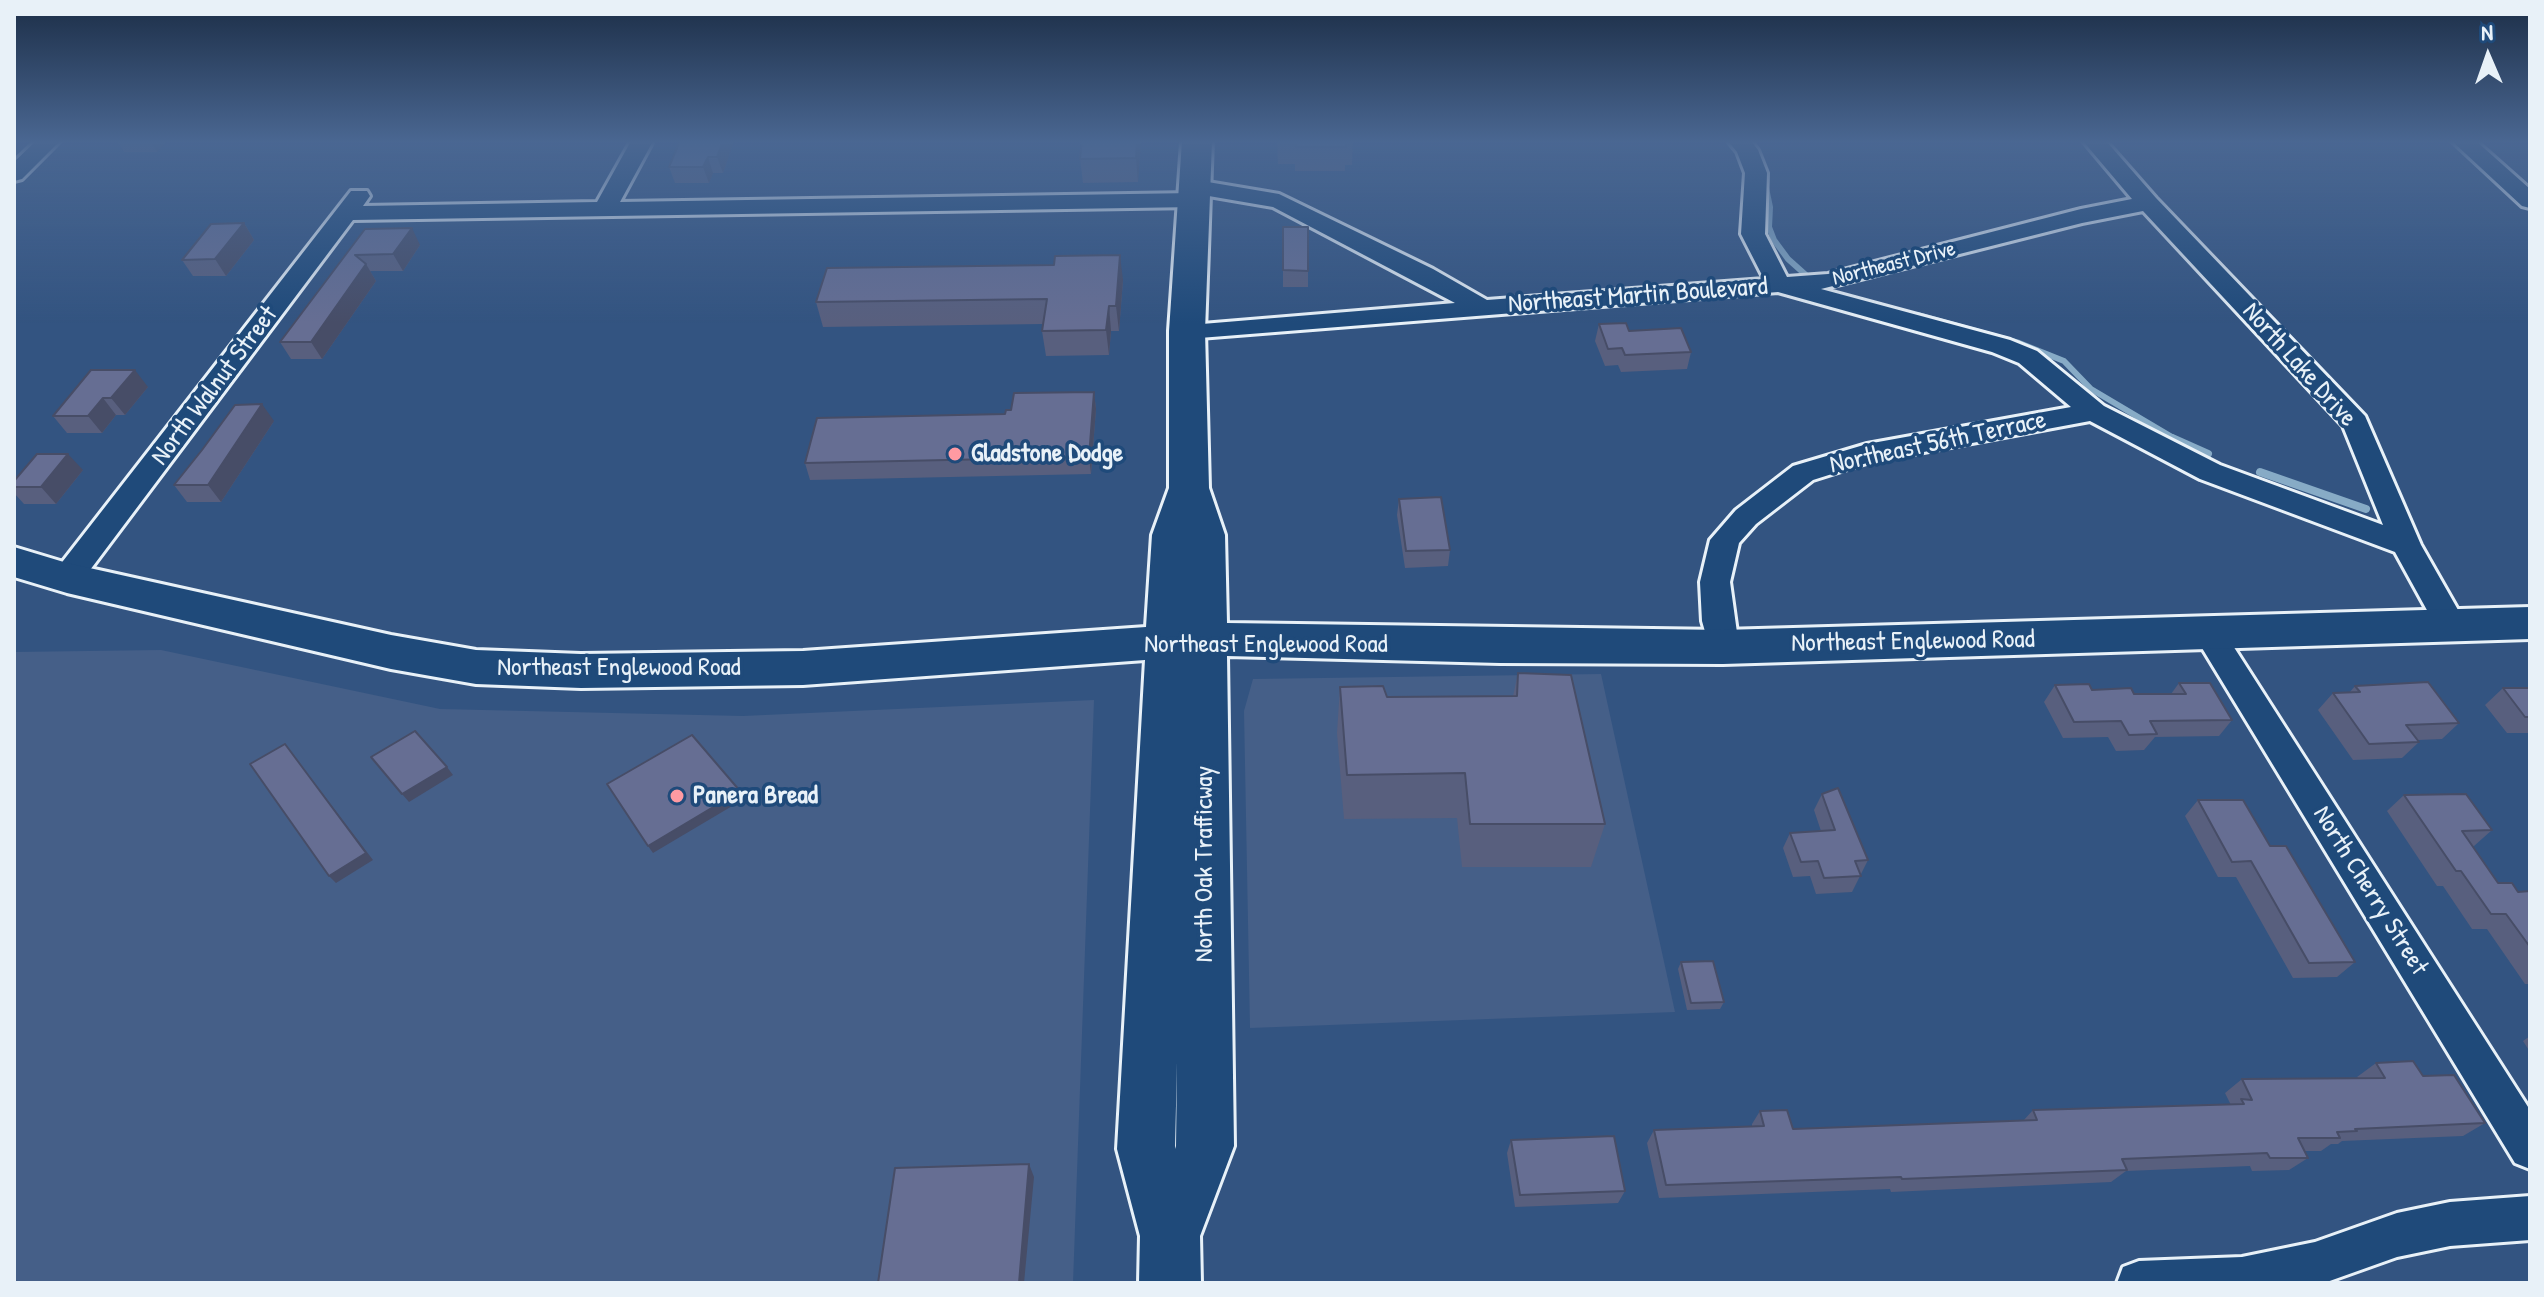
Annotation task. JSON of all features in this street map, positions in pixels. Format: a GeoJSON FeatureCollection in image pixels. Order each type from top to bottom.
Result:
{"type":"FeatureCollection","features":[{"type":"Feature","properties":{"kind":"main road","name":"North Oak Trafficway"},"geometry":{"type":"LineString","coordinates":[[1170,1260],[1205,1146],[1186,641],[1172,535],[1189,488],[1187,331],[1195,202]]}},
{"type":"Feature","properties":{"kind":"main road","name":"Northeast Englewood Road"},"geometry":{"type":"LineString","coordinates":[[14,562],[67,578],[391,652],[476,667],[581,671],[803,668],[1186,641],[1723,647],[2210,635],[2530,623]]}},
{"type":"Feature","properties":{"kind":"street"},"geometry":{"type":"LineString","coordinates":[[605,209],[609,202]]}},
{"type":"Feature","properties":{"kind":"street","name":"Northeast Martin Boulevard"},"geometry":{"type":"LineString","coordinates":[[354,203],[605,209],[899,202]]}},
{"type":"Feature","properties":{"kind":"street","name":"Northeast Martin Boulevard"},"geometry":{"type":"LineString","coordinates":[[1280,202],[1424,274],[1483,308]]}},
{"type":"Feature","properties":{"kind":"street"},"geometry":{"type":"LineString","coordinates":[[1755,202],[1753,234],[1779,285]]}},
{"type":"Feature","properties":{"kind":"street","name":"North Walnut Street"},"geometry":{"type":"LineString","coordinates":[[67,578],[354,203]]}},
{"type":"Feature","properties":{"kind":"street","name":"Northeast Drive"},"geometry":{"type":"LineString","coordinates":[[1779,285],[1828,281],[2081,216],[2148,203]]}},
{"type":"Feature","properties":{"kind":"street","name":"North Lake Drive"},"geometry":{"type":"LineString","coordinates":[[2148,203],[2355,422],[2406,545],[2450,624]]}},
{"type":"Feature","properties":{"kind":"street","name":"Northeast Martin Boulevard"},"geometry":{"type":"LineString","coordinates":[[1187,331],[1779,285],[2001,346],[2028,357],[2094,412],[2210,472],[2406,545]]}},
{"type":"Feature","properties":{"kind":"street","name":"Northeast 56th Terrace"},"geometry":{"type":"LineString","coordinates":[[1723,647],[1715,582],[1725,540],[1746,517],[1803,473],[1867,453],[2094,412]]}},
{"type":"Feature","properties":{"kind":"street","name":"North Cherry Street"},"geometry":{"type":"LineString","coordinates":[[2210,635],[2530,1148]]}},
{"type":"Feature","properties":{"kind":"street"},"geometry":{"type":"LineString","coordinates":[[2139,1283],[2242,1279],[2315,1264],[2397,1235],[2450,1224],[2530,1218]]}},
{"type":"Feature","properties":{"kind":"shaded area"},"geometry":{"type":"Polygon","coordinates":[[[161,650],[440,709],[743,716],[1094,700],[1073,1283],[14,1283],[14,652],[161,650]]]}},
{"type":"Feature","properties":{"kind":"shaded area"},"geometry":{"type":"Polygon","coordinates":[[[1601,674],[1675,1012],[1250,1028],[1244,711],[1253,679],[1601,674]]]}},
{"type":"Feature","properties":{"kind":"building"},"geometry":{"type":"Polygon","coordinates":[[[244,223],[215,259],[182,260],[211,224],[244,223]]]}},
{"type":"Feature","properties":{"kind":"building"},"geometry":{"type":"Polygon","coordinates":[[[1283,227],[1308,227],[1308,271],[1283,270],[1283,227]]]}},
{"type":"Feature","properties":{"kind":"building"},"geometry":{"type":"Polygon","coordinates":[[[412,228],[393,254],[355,255],[366,264],[311,342],[280,342],[365,229],[412,228]]]}},
{"type":"Feature","properties":{"kind":"building"},"geometry":{"type":"Polygon","coordinates":[[[1120,255],[1116,306],[1109,306],[1106,330],[1042,331],[1047,299],[816,302],[827,268],[1054,265],[1055,256],[1120,255]]]}},
{"type":"Feature","properties":{"kind":"building"},"geometry":{"type":"Polygon","coordinates":[[[1626,323],[1629,331],[1681,328],[1691,352],[1625,355],[1622,348],[1608,349],[1599,324],[1626,323]]]}},
{"type":"Feature","properties":{"kind":"building"},"geometry":{"type":"Polygon","coordinates":[[[91,370],[135,370],[111,398],[103,398],[88,416],[53,416],[91,370]]]}},
{"type":"Feature","properties":{"kind":"building","name":"Gladstone Dodge"},"geometry":{"type":"Polygon","coordinates":[[[1094,392],[1089,457],[805,463],[817,418],[1005,414],[1006,410],[1011,410],[1014,393],[1094,392]]]}},
{"type":"Feature","properties":{"kind":"building"},"geometry":{"type":"Polygon","coordinates":[[[262,404],[208,485],[174,485],[235,405],[262,404]]]}},
{"type":"Feature","properties":{"kind":"building"},"geometry":{"type":"Polygon","coordinates":[[[37,454],[68,454],[41,487],[14,487],[14,481],[37,454]]]}},
{"type":"Feature","properties":{"kind":"building"},"geometry":{"type":"Polygon","coordinates":[[[1441,497],[1450,550],[1406,551],[1399,499],[1441,497]]]}},
{"type":"Feature","properties":{"kind":"building"},"geometry":{"type":"Polygon","coordinates":[[[1518,673],[1571,675],[1605,824],[1470,824],[1465,773],[1347,775],[1340,687],[1383,686],[1387,697],[1517,696],[1518,673]]]}},
{"type":"Feature","properties":{"kind":"building"},"geometry":{"type":"Polygon","coordinates":[[[2428,682],[2459,723],[2406,725],[2419,742],[2369,744],[2333,693],[2360,692],[2355,686],[2428,682]]]}},
{"type":"Feature","properties":{"kind":"building"},"geometry":{"type":"Polygon","coordinates":[[[2179,683],[2210,683],[2232,720],[2150,721],[2157,734],[2129,735],[2121,721],[2074,722],[2055,685],[2089,684],[2092,690],[2131,688],[2134,694],[2186,694],[2179,683]]]}},
{"type":"Feature","properties":{"kind":"building"},"geometry":{"type":"Polygon","coordinates":[[[2503,688],[2530,688],[2530,717],[2525,717],[2503,688]]]}},
{"type":"Feature","properties":{"kind":"building"},"geometry":{"type":"Polygon","coordinates":[[[415,731],[447,767],[402,794],[371,757],[415,731]]]}},
{"type":"Feature","properties":{"kind":"building","name":"Panera Bread"},"geometry":{"type":"Polygon","coordinates":[[[692,735],[740,791],[648,846],[607,784],[692,735]]]}},
{"type":"Feature","properties":{"kind":"building"},"geometry":{"type":"Polygon","coordinates":[[[285,744],[366,853],[329,876],[250,764],[285,744]]]}},
{"type":"Feature","properties":{"kind":"building"},"geometry":{"type":"Polygon","coordinates":[[[1838,788],[1868,860],[1855,861],[1861,876],[1824,878],[1818,861],[1801,862],[1790,833],[1835,830],[1822,794],[1838,788]]]}},
{"type":"Feature","properties":{"kind":"building"},"geometry":{"type":"Polygon","coordinates":[[[2466,794],[2492,830],[2462,831],[2498,883],[2512,883],[2518,892],[2530,891],[2530,947],[2506,914],[2491,914],[2461,871],[2456,871],[2404,795],[2466,794]]]}},
{"type":"Feature","properties":{"kind":"building"},"geometry":{"type":"Polygon","coordinates":[[[2198,800],[2243,800],[2270,846],[2286,846],[2355,962],[2309,963],[2251,861],[2232,862],[2198,800]]]}},
{"type":"Feature","properties":{"kind":"building"},"geometry":{"type":"Polygon","coordinates":[[[1713,961],[1724,1002],[1691,1003],[1681,962],[1713,961]]]}},
{"type":"Feature","properties":{"kind":"building"},"geometry":{"type":"Polygon","coordinates":[[[2413,1061],[2423,1076],[2454,1075],[2485,1123],[2355,1129],[2357,1131],[2337,1132],[2340,1138],[2298,1138],[2308,1158],[2270,1158],[2267,1153],[2122,1159],[2127,1170],[1666,1185],[1654,1130],[1764,1126],[1760,1111],[1787,1110],[1793,1129],[2037,1120],[2033,1110],[2244,1104],[2241,1099],[2252,1100],[2242,1079],[2385,1078],[2376,1063],[2413,1061]]]}},
{"type":"Feature","properties":{"kind":"building"},"geometry":{"type":"Polygon","coordinates":[[[1614,1136],[1625,1191],[1520,1195],[1511,1140],[1614,1136]]]}},
{"type":"Feature","properties":{"kind":"building"},"geometry":{"type":"Polygon","coordinates":[[[1029,1164],[1019,1283],[878,1283],[895,1168],[1029,1164]]]}},
{"type":"Feature","properties":{"kind":"waterway"},"geometry":{"type":"LineString","coordinates":[[1769,202],[1769,227],[1774,240],[1788,259],[1807,276]]}},
{"type":"Feature","properties":{"kind":"waterway"},"geometry":{"type":"LineString","coordinates":[[1917,315],[2019,343],[2064,361],[2091,389],[2177,440]]}},
{"type":"Feature","properties":{"kind":"waterway"},"geometry":{"type":"LineString","coordinates":[[2172,438],[2208,454]]}},
{"type":"Feature","properties":{"kind":"waterway"},"geometry":{"type":"LineString","coordinates":[[2260,472],[2366,509]]}},
{"type":"Feature","properties":{"kind":"place","name":"Gladstone Dodge"},"geometry":{"type":"Point","coordinates":[955,454]}},
{"type":"Feature","properties":{"kind":"place","name":"Panera Bread"},"geometry":{"type":"Point","coordinates":[677,796]}}]}
